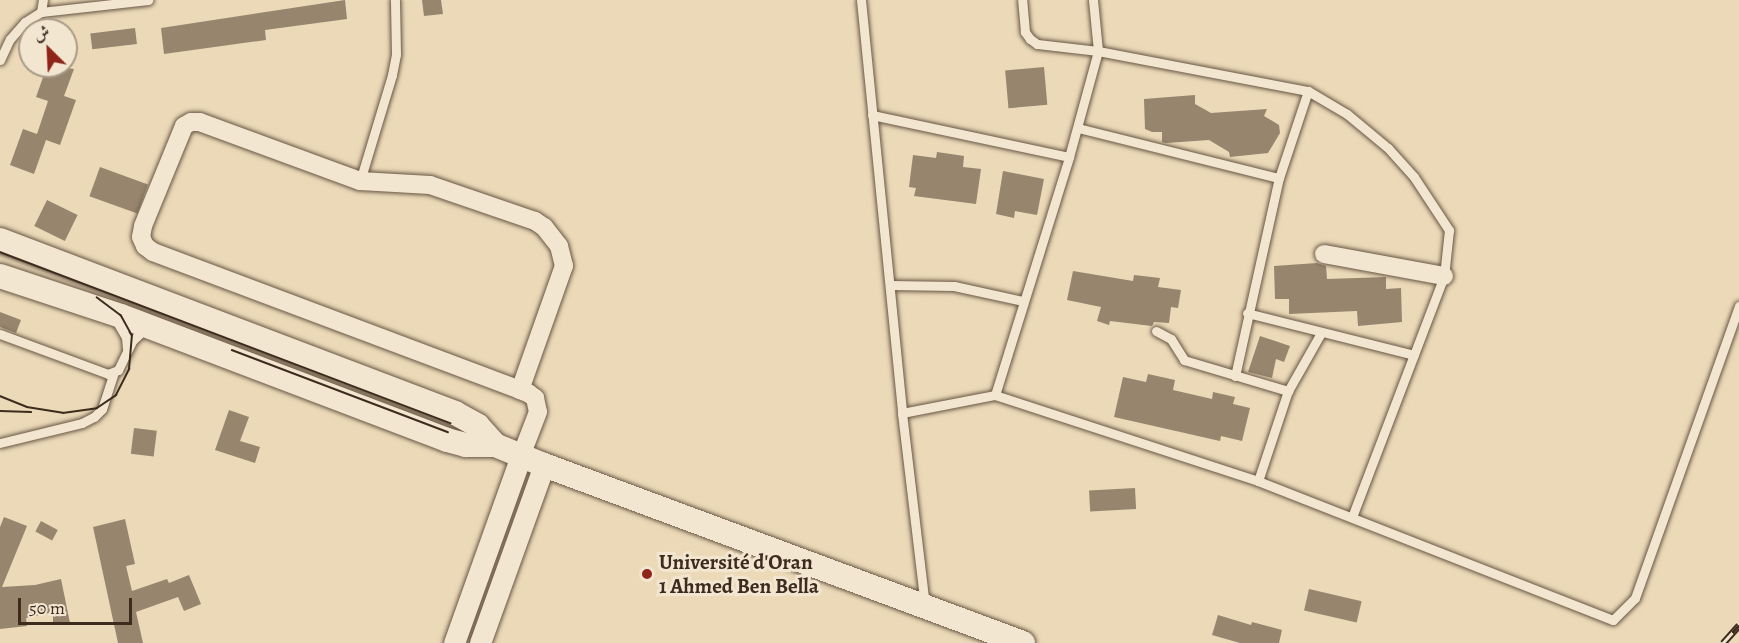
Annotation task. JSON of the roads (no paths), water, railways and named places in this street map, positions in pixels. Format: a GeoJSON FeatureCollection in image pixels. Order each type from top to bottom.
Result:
{"type":"FeatureCollection","features":[{"type":"Feature","properties":{"kind":"main road"},"geometry":{"type":"LineString","coordinates":[[0,240],[455,413],[478,426],[495,444],[544,465],[1023,643]]}},
{"type":"Feature","properties":{"kind":"main road"},"geometry":{"type":"LineString","coordinates":[[0,276],[154,328],[447,440],[476,446],[495,444]]}},
{"type":"Feature","properties":{"kind":"street"},"geometry":{"type":"LineString","coordinates":[[454,643],[538,412],[535,398],[520,390],[153,252],[145,246],[141,237],[143,226],[181,132],[191,122],[200,122],[360,181],[430,185],[536,221],[552,236],[562,256],[562,278],[520,390]]}},
{"type":"Feature","properties":{"kind":"street"},"geometry":{"type":"LineString","coordinates":[[1324,254],[1444,276]]}},
{"type":"Feature","properties":{"kind":"street"},"geometry":{"type":"LineString","coordinates":[[480,643],[544,465]]}},
{"type":"Feature","properties":{"kind":"lane"},"geometry":{"type":"LineString","coordinates":[[41,12],[43,0]]}},
{"type":"Feature","properties":{"kind":"lane"},"geometry":{"type":"LineString","coordinates":[[0,60],[10,39],[25,22],[41,12],[148,0]]}},
{"type":"Feature","properties":{"kind":"lane"},"geometry":{"type":"LineString","coordinates":[[360,181],[392,75],[396,54],[395,0]]}},
{"type":"Feature","properties":{"kind":"lane"},"geometry":{"type":"LineString","coordinates":[[861,0],[902,412],[926,608]]}},
{"type":"Feature","properties":{"kind":"lane"},"geometry":{"type":"LineString","coordinates":[[1022,0],[1025,32],[1037,44],[1098,51],[1308,91],[1347,114],[1388,148],[1414,177],[1449,230],[1444,276],[1352,517]]}},
{"type":"Feature","properties":{"kind":"lane"},"geometry":{"type":"LineString","coordinates":[[995,395],[1070,157],[1098,51],[1093,0]]}},
{"type":"Feature","properties":{"kind":"lane"},"geometry":{"type":"LineString","coordinates":[[1235,376],[1247,313],[1279,178],[1308,91]]}},
{"type":"Feature","properties":{"kind":"lane"},"geometry":{"type":"LineString","coordinates":[[872,116],[1070,157]]}},
{"type":"Feature","properties":{"kind":"lane"},"geometry":{"type":"LineString","coordinates":[[1078,128],[1279,178]]}},
{"type":"Feature","properties":{"kind":"lane"},"geometry":{"type":"LineString","coordinates":[[890,285],[954,286],[1023,302]]}},
{"type":"Feature","properties":{"kind":"lane"},"geometry":{"type":"LineString","coordinates":[[902,412],[995,395],[1258,481],[1614,620],[1635,598],[1739,306]]}},
{"type":"Feature","properties":{"kind":"lane"},"geometry":{"type":"LineString","coordinates":[[106,311],[117,322],[126,337],[126,351]]}},
{"type":"Feature","properties":{"kind":"lane"},"geometry":{"type":"LineString","coordinates":[[1247,313],[1414,355]]}},
{"type":"Feature","properties":{"kind":"lane"},"geometry":{"type":"LineString","coordinates":[[0,442],[82,423],[94,417],[102,409],[114,373],[121,365],[126,351],[139,332],[154,328]]}},
{"type":"Feature","properties":{"kind":"lane"},"geometry":{"type":"LineString","coordinates":[[1156,331],[1171,339],[1184,360],[1288,391]]}},
{"type":"Feature","properties":{"kind":"lane"},"geometry":{"type":"LineString","coordinates":[[1258,481],[1288,391],[1321,333]]}},
{"type":"Feature","properties":{"kind":"lane"},"geometry":{"type":"LineString","coordinates":[[0,334],[103,374],[114,373]]}},
{"type":"Feature","properties":{"kind":"tram line"},"geometry":{"type":"LineString","coordinates":[[0,252],[451,423]]}},
{"type":"Feature","properties":{"kind":"tram line"},"geometry":{"type":"LineString","coordinates":[[0,396],[27,407],[63,413],[97,408],[116,395],[129,369],[132,336],[121,316],[97,298]]}},
{"type":"Feature","properties":{"kind":"tram line"},"geometry":{"type":"LineString","coordinates":[[232,350],[448,432]]}},
{"type":"Feature","properties":{"kind":"tram line"},"geometry":{"type":"LineString","coordinates":[[0,411],[31,412]]}},
{"type":"Feature","properties":{"kind":"railway"},"geometry":{"type":"LineString","coordinates":[[1723,643],[1739,625]]}},
{"type":"Feature","properties":{"kind":"place","name":"Université d'Oran 1 Ahmed Ben Bella"},"geometry":{"type":"Point","coordinates":[647,574]}}]}
